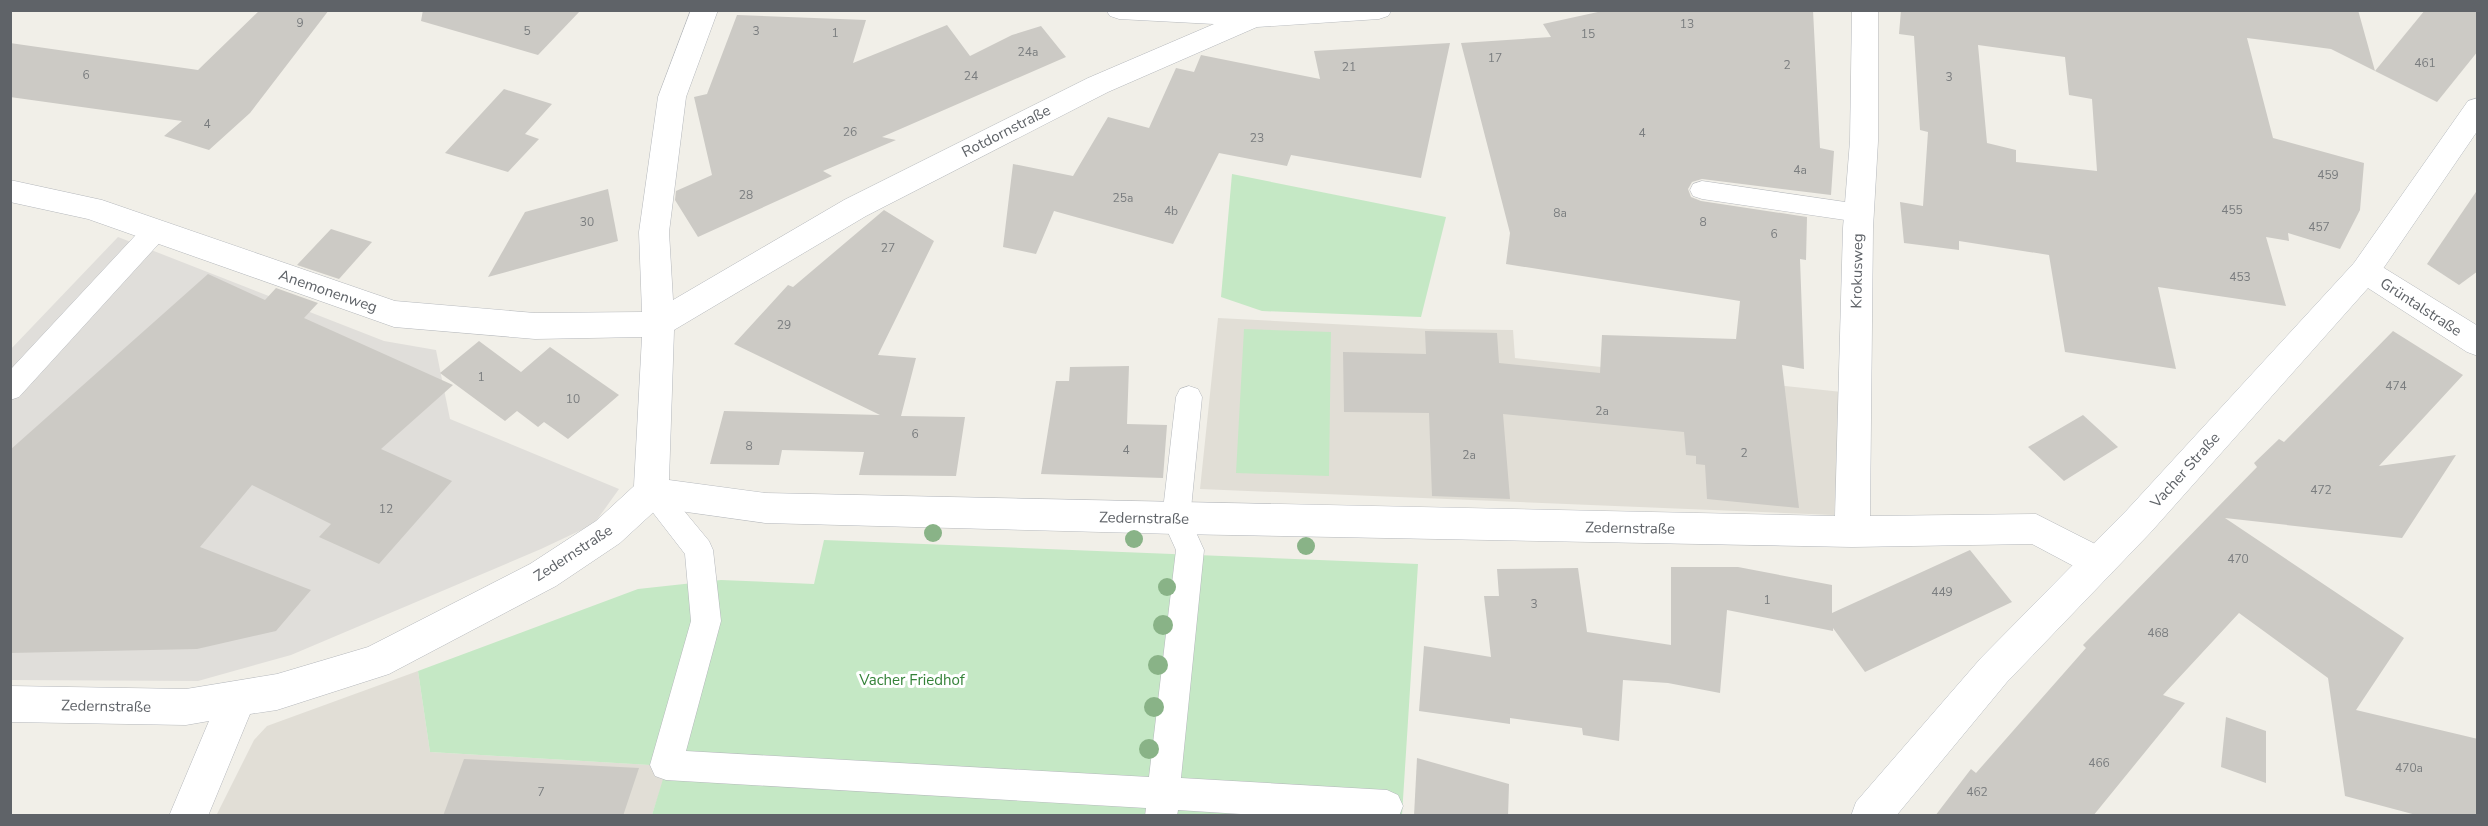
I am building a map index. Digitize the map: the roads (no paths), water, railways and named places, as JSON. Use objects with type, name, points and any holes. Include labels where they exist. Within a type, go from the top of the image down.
[{"type":"street","points":[[651,492],[658,324],[654,232],[672,98],[705,10]]},
{"type":"street","points":[[1119,10],[1253,18]]},
{"type":"street","name":"Rotdornstraße","points":[[658,324],[855,208],[1098,85],[1253,18],[1379,10]]},
{"type":"street","name":"Krokusweg","points":[[1852,532],[1859,213],[1864,141],[1865,10]]},
{"type":"street","name":"Vacher Straße","points":[[1870,816],[1994,670],[2098,563],[2365,271],[2478,108]]},
{"type":"street","name":"Anemonenweg","points":[[10,191],[91,208],[394,314],[535,326],[658,324]]},
{"type":"street","name":"Grüntalstraße","points":[[2365,271],[2478,344]]},
{"type":"street","name":"Zedernstraße","points":[[10,704],[186,707],[277,692],[376,662],[543,575],[608,532],[651,492],[765,508],[1176,519],[1852,532],[2036,529],[2098,563]]},
{"type":"street","points":[[188,816],[237,700]]},
{"type":"lane","points":[[1702,190],[1859,213]]},
{"type":"lane","points":[[10,389],[155,231]]},
{"type":"lane","points":[[1162,804],[1190,550],[1176,519],[1189,397]]},
{"type":"lane","points":[[651,492],[699,550],[706,621],[666,765],[1162,804],[1387,806]]},
{"type":"park label","name":"Vacher Friedhof","points":[[912,680]]}]
